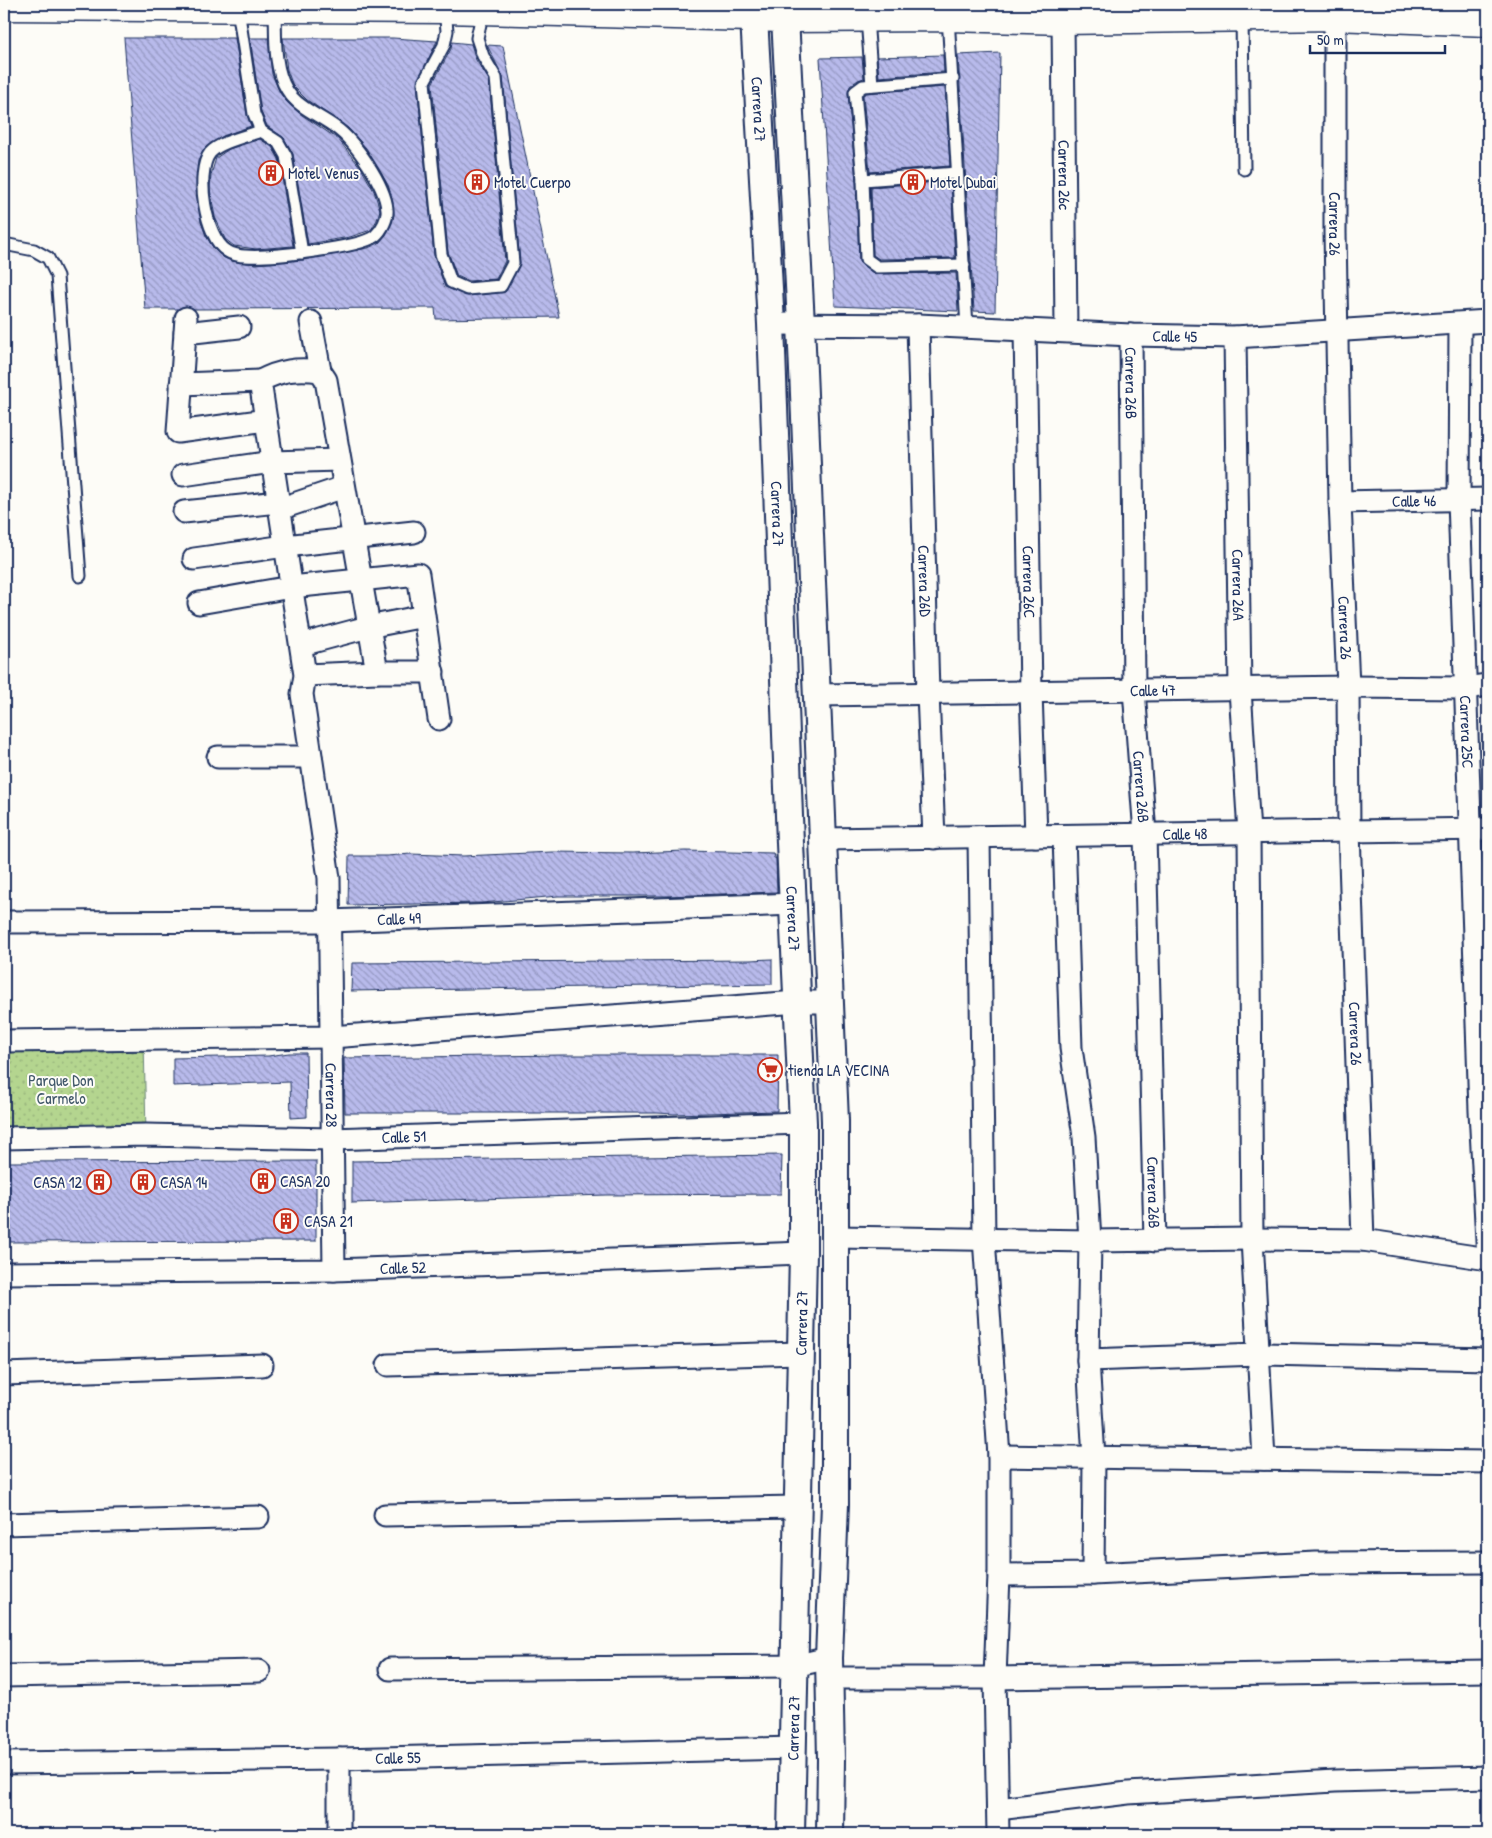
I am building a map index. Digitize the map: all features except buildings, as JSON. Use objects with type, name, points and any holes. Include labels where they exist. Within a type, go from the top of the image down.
[{"type":"main road","points":[[4,6],[275,9],[756,10],[867,18],[1063,20],[1334,16],[1488,22]]},
{"type":"street","name":"Carrera 27","points":[[756,10],[771,324],[790,843],[803,1123],[791,1834]]},
{"type":"street","name":"Carrera 27","points":[[786,11],[818,695],[835,1121],[835,1504],[830,1668],[830,1834]]},
{"type":"street","name":"Carrera 26","points":[[1334,16],[1340,502],[1348,687],[1349,831],[1364,1240]]},
{"type":"street","name":"Carrera 26c","points":[[1063,20],[1066,330]]},
{"type":"street","points":[[311,322],[320,371],[326,380],[377,672]]},
{"type":"street","name":"Calle 45","points":[[771,324],[918,325],[1066,330],[1131,335],[1235,337],[1488,322]]},
{"type":"street","name":"Carrera 25C","points":[[1460,324],[1459,500],[1465,688],[1479,830],[1488,1259]]},
{"type":"street","name":"Carrera 26D","points":[[918,325],[934,838]]},
{"type":"street","points":[[239,326],[185,326],[178,432],[266,420]]},
{"type":"street","name":"Carrera 26C","points":[[1025,330],[1031,692],[1036,836]]},
{"type":"street","name":"Carrera 26B","points":[[1131,335],[1134,690],[1145,834],[1155,1241]]},
{"type":"street","name":"Carrera 26A","points":[[1235,337],[1240,689],[1249,833],[1252,1239],[1264,1459]]},
{"type":"street","points":[[182,384],[260,381],[275,373],[292,370],[320,371]]},
{"type":"street","name":"Carrera 28","points":[[260,381],[301,646],[305,675],[302,694],[329,878],[334,1270]]},
{"type":"street","points":[[183,475],[272,462],[339,460]]},
{"type":"street","points":[[184,512],[279,505],[344,487]]},
{"type":"street","name":"Calle 46","points":[[1340,502],[1488,499]]},
{"type":"street","points":[[194,559],[285,546],[414,532]]},
{"type":"street","points":[[200,603],[291,587],[418,574],[439,719]]},
{"type":"street","points":[[301,646],[368,627],[424,616]]},
{"type":"street","points":[[305,675],[433,672]]},
{"type":"street","name":"Calle 47","points":[[818,695],[1348,687],[1465,688],[1488,685]]},
{"type":"street","points":[[218,756],[311,757]]},
{"type":"street","name":"Calle 48","points":[[824,839],[1479,830]]},
{"type":"street","points":[[1064,836],[1071,1048],[1084,1137],[1090,1241],[1088,1360],[1094,1458],[1094,1574]]},
{"type":"street","points":[[979,837],[984,1238],[998,1456],[999,1575],[995,1678],[1001,1826],[1128,1793],[1335,1781],[1488,1777]]},
{"type":"street","name":"Calle 49","points":[[4,922],[329,921],[794,904]]},
{"type":"street","points":[[4,1041],[331,1037],[798,1002],[830,1002]]},
{"type":"street","name":"Calle 51","points":[[4,1138],[146,1135],[332,1139],[803,1123]]},
{"type":"street","points":[[836,1237],[1090,1241],[1364,1240],[1488,1259]]},
{"type":"street","name":"Calle 52","points":[[4,1273],[334,1270],[802,1253]]},
{"type":"street","points":[[388,1366],[800,1353]]},
{"type":"street","points":[[1088,1360],[1259,1354],[1488,1359]]},
{"type":"street","points":[[4,1374],[262,1366]]},
{"type":"street","points":[[998,1456],[1488,1462]]},
{"type":"street","points":[[385,1515],[797,1507]]},
{"type":"street","points":[[4,1524],[258,1517]]},
{"type":"street","points":[[999,1575],[1094,1574],[1316,1563],[1488,1562]]},
{"type":"street","points":[[390,1669],[794,1666],[995,1678],[1488,1671]]},
{"type":"street","points":[[4,1676],[259,1671]]},
{"type":"street","name":"Calle 55","points":[[4,1763],[339,1759],[793,1748]]},
{"type":"street","points":[[339,1759],[339,1834]]},
{"type":"lane","points":[[238,8],[254,114],[261,131],[278,142],[286,156],[302,253]]},
{"type":"lane","points":[[261,131],[217,147],[209,155],[204,169],[203,195],[206,218],[217,243],[228,252],[244,256],[302,253],[364,242],[376,235],[385,222],[387,209],[379,184],[355,146],[336,128],[303,108],[288,92],[278,72],[275,9]]},
{"type":"lane","points":[[445,9],[447,31],[444,45],[424,82],[442,254],[451,282],[467,289],[501,286],[513,262],[496,78],[483,56],[476,38],[483,10]]},
{"type":"lane","points":[[1242,17],[1244,169]]},
{"type":"lane","points":[[867,18],[872,85]]},
{"type":"lane","points":[[948,18],[954,79],[957,173],[967,327]]},
{"type":"lane","points":[[954,79],[863,86],[855,92],[863,180],[866,259],[877,267],[964,265]]},
{"type":"lane","points":[[863,180],[957,173]]},
{"type":"lane","points":[[4,244],[34,250],[48,258],[57,276],[80,576]]},
{"type":"green space","name":"Parque Don Carmelo","points":[[144,1040],[146,1135],[4,1141],[4,1041]]},
{"type":"place","name":"Motel Venus","points":[[271,173]]},
{"type":"place","name":"Motel Cuerpo","points":[[477,182]]},
{"type":"place","name":"Motel Dubai","points":[[913,182]]},
{"type":"place","name":"tienda LA VECINA","points":[[770,1070]]},
{"type":"place","name":"CASA 20","points":[[263,1181]]},
{"type":"place","name":"CASA 12","points":[[99,1182]]},
{"type":"place","name":"CASA 14","points":[[143,1182]]},
{"type":"place","name":"CASA 21","points":[[286,1221]]}]
